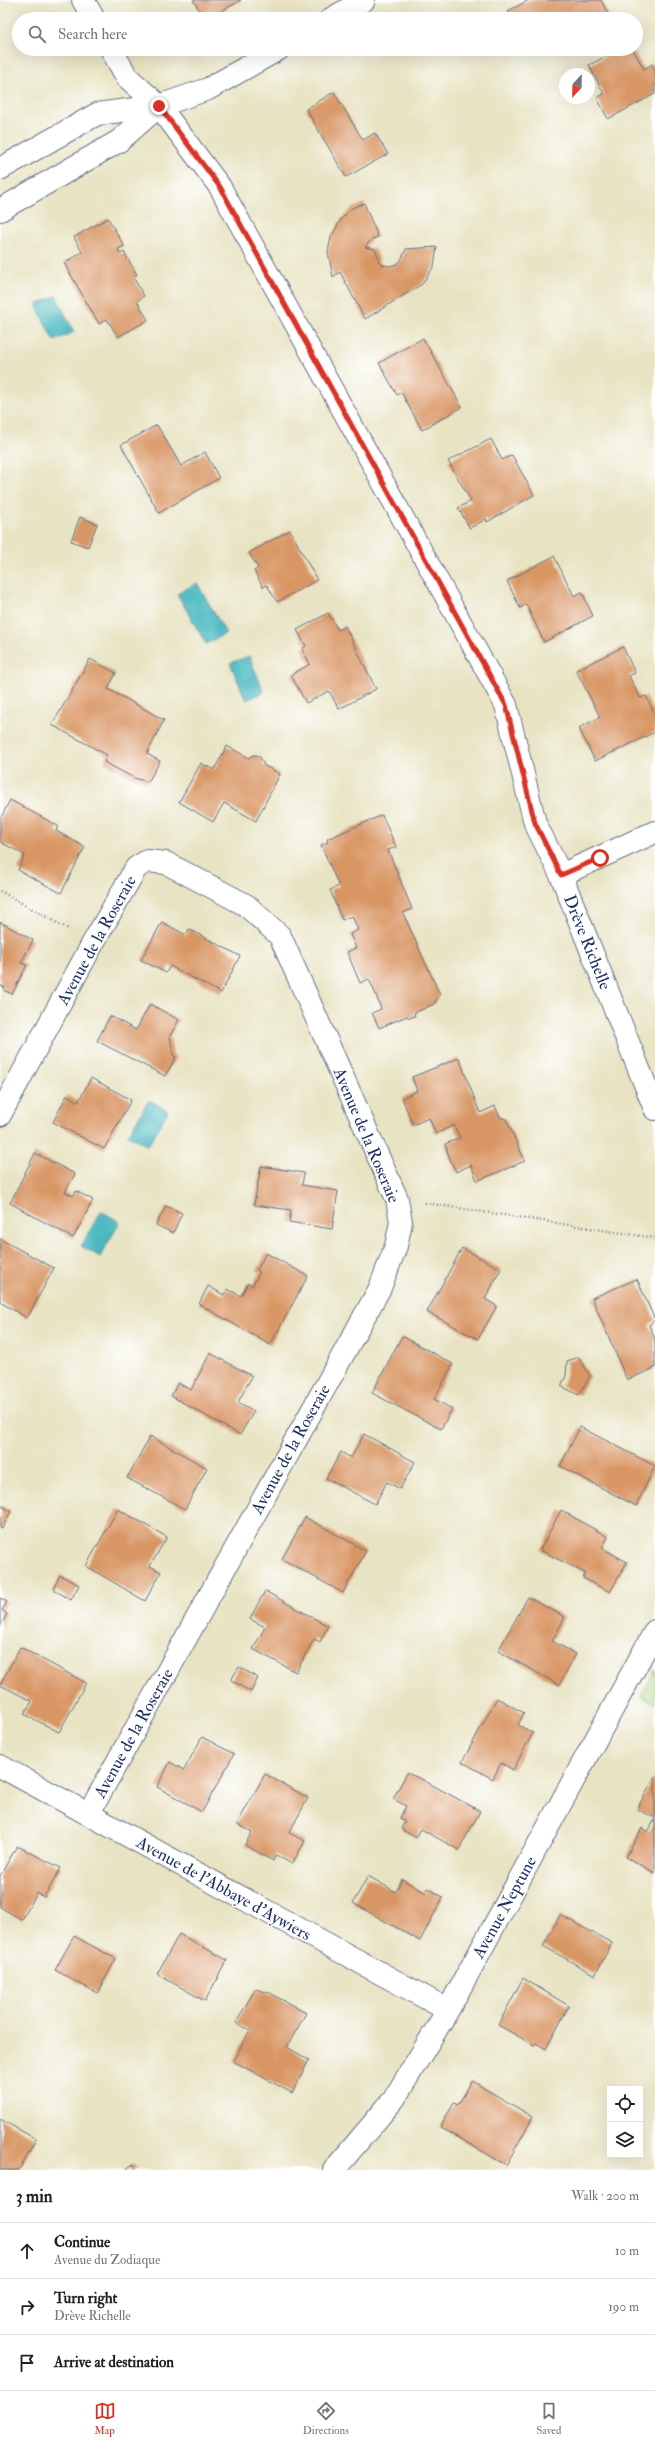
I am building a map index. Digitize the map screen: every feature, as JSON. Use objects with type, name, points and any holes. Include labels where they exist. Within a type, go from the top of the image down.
[{"type":"street","points":[[83,0],[90,12]]},
{"type":"street","points":[[343,12],[364,0]]},
{"type":"street","name":"Drève Richelle","points":[[115,56],[127,77],[159,106],[220,187],[506,705],[535,823],[561,875],[655,1109]]},
{"type":"street","points":[[0,169],[97,114],[159,106],[208,90],[266,56]]},
{"type":"street","points":[[0,210],[119,142],[159,106]]},
{"type":"street","points":[[561,875],[655,832]]},
{"type":"street","name":"Avenue de la Roseraie","points":[[0,1115],[93,943],[136,868],[147,861],[166,863],[246,905],[280,936],[397,1199],[401,1222],[396,1246],[380,1288],[89,1813]]},
{"type":"street","name":"Avenue Neptune","points":[[334,2170],[394,2099],[448,2010],[655,1631]]},
{"type":"street","name":"Avenue de l'Abbaye d'Aywiers","points":[[0,1766],[89,1813],[448,2010]]},
{"type":"path","points":[[0,891],[93,943]]},
{"type":"path","points":[[397,1199],[655,1238]]},
{"type":"green space","points":[[655,1670],[655,1703],[641,1696]]},
{"type":"water","points":[[56,296],[74,332],[54,341],[36,305]]},
{"type":"water","points":[[197,583],[226,633],[206,644],[177,594]]},
{"type":"water","points":[[249,656],[264,692],[246,700],[230,663]]},
{"type":"water","points":[[149,1100],[168,1111],[148,1146],[128,1135]]},
{"type":"water","points":[[101,1211],[120,1222],[100,1257],[81,1246]]},
{"type":"building","points":[[193,0],[241,0],[220,12],[201,12]]},
{"type":"building","points":[[529,0],[601,0],[607,12],[508,12]]},
{"type":"building","points":[[606,56],[637,56],[644,69],[652,64],[655,70],[655,94],[608,119],[597,98],[604,94],[595,77],[595,68],[591,68],[589,65]]},
{"type":"building","points":[[334,92],[363,140],[375,133],[388,154],[346,177],[306,109]]},
{"type":"building","points":[[364,203],[378,237],[372,239],[365,247],[375,249],[379,259],[378,261],[383,265],[390,266],[397,264],[401,260],[406,249],[437,247],[434,266],[422,284],[365,319],[340,272],[333,277],[328,252],[331,237],[341,219],[352,208]]},
{"type":"building","points":[[108,218],[124,246],[118,249],[120,254],[124,252],[137,275],[133,277],[144,296],[137,301],[148,320],[118,337],[107,319],[99,324],[64,263],[82,252],[74,237]]},
{"type":"building","points":[[423,338],[462,407],[422,430],[401,392],[397,395],[379,363]]},
{"type":"building","points":[[157,425],[181,466],[205,452],[219,478],[159,513],[121,445]]},
{"type":"building","points":[[491,439],[502,460],[512,455],[534,495],[487,522],[486,519],[470,528],[458,508],[471,501],[448,461]]},
{"type":"building","points":[[80,517],[97,524],[88,547],[71,541]]},
{"type":"building","points":[[290,530],[317,580],[277,602],[267,585],[263,587],[254,571],[258,568],[249,553]]},
{"type":"building","points":[[554,556],[574,596],[582,592],[593,616],[544,642],[526,604],[520,608],[507,581]]},
{"type":"building","points":[[328,613],[338,630],[345,626],[376,689],[339,709],[329,691],[306,703],[291,675],[310,664],[302,649],[306,646],[297,630]]},
{"type":"building","points":[[623,647],[635,673],[629,676],[640,698],[646,696],[655,714],[655,732],[595,761],[579,728],[600,717],[576,670]]},
{"type":"building","points":[[90,659],[116,673],[108,689],[164,720],[147,754],[160,761],[148,782],[134,778],[104,762],[107,755],[52,725]]},
{"type":"building","points":[[227,746],[249,758],[253,755],[259,756],[263,762],[263,765],[280,774],[256,821],[224,803],[213,822],[179,802],[201,763],[214,770]]},
{"type":"building","points":[[10,800],[58,826],[56,831],[85,847],[61,893],[18,870],[25,855],[0,842],[0,819]]},
{"type":"building","points":[[382,815],[396,847],[388,850],[412,909],[403,913],[440,995],[434,1004],[414,1013],[415,1016],[409,1018],[407,1016],[379,1028],[372,1013],[381,1009],[376,995],[369,979],[360,983],[347,952],[356,948],[350,934],[358,930],[352,916],[342,920],[330,890],[339,886],[321,845],[328,842],[327,839]]},
{"type":"building","points":[[0,922],[33,940],[21,963],[27,965],[12,994],[3,990],[5,988],[0,985]]},
{"type":"building","points":[[162,922],[186,935],[189,929],[240,956],[221,993],[170,966],[166,973],[141,960]]},
{"type":"building","points":[[150,1004],[179,1020],[170,1036],[173,1055],[176,1057],[165,1076],[97,1041],[110,1016],[136,1030]]},
{"type":"building","points":[[459,1058],[480,1113],[495,1106],[500,1117],[506,1119],[525,1161],[477,1181],[471,1165],[456,1172],[450,1159],[445,1144],[460,1138],[454,1125],[436,1134],[429,1118],[413,1125],[402,1098],[417,1091],[412,1077]]},
{"type":"building","points":[[91,1078],[131,1100],[104,1149],[53,1122],[67,1095],[78,1102]]},
{"type":"building","points":[[35,1153],[75,1174],[65,1192],[73,1196],[76,1191],[93,1200],[73,1238],[10,1203]]},
{"type":"building","points":[[261,1166],[304,1173],[302,1185],[338,1191],[332,1229],[289,1222],[291,1210],[254,1205]]},
{"type":"building","points":[[166,1206],[182,1213],[173,1233],[156,1225]]},
{"type":"building","points":[[0,1239],[54,1268],[27,1318],[0,1302]]},
{"type":"building","points":[[462,1248],[501,1269],[485,1299],[497,1306],[478,1339],[427,1312]]},
{"type":"building","points":[[266,1253],[308,1276],[270,1345],[199,1304],[208,1286],[224,1295],[227,1289],[241,1296],[248,1283],[252,1286],[260,1272],[257,1270]]},
{"type":"building","points":[[637,1279],[655,1320],[649,1325],[655,1339],[655,1368],[627,1380],[592,1298]]},
{"type":"building","points":[[402,1336],[453,1364],[434,1399],[452,1409],[441,1429],[372,1393]]},
{"type":"building","points":[[210,1353],[252,1376],[238,1402],[254,1411],[240,1435],[171,1396],[178,1383],[191,1390]]},
{"type":"building","points":[[579,1357],[590,1376],[579,1395],[561,1386],[566,1376],[567,1361]]},
{"type":"building","points":[[580,1427],[655,1466],[636,1506],[560,1466]]},
{"type":"building","points":[[364,1434],[415,1462],[400,1489],[387,1482],[375,1504],[326,1478],[341,1452],[351,1458]]},
{"type":"building","points":[[150,1436],[207,1468],[185,1509],[127,1478]]},
{"type":"building","points":[[0,1505],[11,1511],[2,1529],[0,1528]]},
{"type":"building","points":[[118,1509],[167,1537],[150,1566],[161,1572],[145,1601],[86,1566]]},
{"type":"building","points":[[561,1510],[608,1537],[602,1548],[627,1562],[610,1592],[583,1578],[585,1573],[540,1550]]},
{"type":"building","points":[[305,1517],[366,1551],[343,1593],[282,1559]]},
{"type":"building","points":[[60,1575],[79,1585],[71,1600],[53,1589]]},
{"type":"building","points":[[265,1591],[328,1626],[320,1642],[314,1639],[296,1672],[253,1649],[265,1627],[250,1619]]},
{"type":"building","points":[[528,1597],[565,1617],[552,1641],[576,1654],[559,1685],[498,1651]]},
{"type":"building","points":[[0,1598],[7,1602],[2,1610],[7,1614],[0,1627]]},
{"type":"building","points":[[20,1647],[86,1683],[59,1732],[24,1714],[32,1701],[0,1685]]},
{"type":"building","points":[[239,1667],[258,1678],[251,1692],[231,1680]]},
{"type":"building","points":[[497,1698],[524,1713],[518,1725],[533,1733],[513,1770],[501,1763],[493,1779],[462,1762]]},
{"type":"building","points":[[202,1737],[234,1754],[202,1812],[157,1787],[170,1762],[184,1770]]},
{"type":"building","points":[[407,1773],[480,1811],[459,1850],[421,1829],[416,1838],[401,1829],[405,1821],[400,1818],[406,1806],[393,1799]]},
{"type":"building","points":[[265,1774],[308,1798],[289,1833],[305,1841],[292,1864],[276,1855],[273,1861],[245,1845],[252,1832],[237,1824]]},
{"type":"building","points":[[655,1776],[655,1818],[637,1809]]},
{"type":"building","points":[[655,1819],[655,1873],[626,1857],[642,1828],[648,1832]]},
{"type":"building","points":[[17,1846],[61,1868],[44,1897],[37,1893],[22,1920],[0,1907],[0,1876]]},
{"type":"building","points":[[368,1876],[396,1892],[402,1879],[426,1893],[428,1888],[443,1897],[420,1941],[353,1903]]},
{"type":"building","points":[[560,1915],[612,1943],[595,1975],[543,1946]]},
{"type":"building","points":[[179,1934],[227,1960],[205,2001],[157,1974]]},
{"type":"building","points":[[74,1936],[116,1959],[97,1993],[55,1970]]},
{"type":"building","points":[[523,1978],[569,2006],[546,2049],[536,2043],[534,2045],[498,2025]]},
{"type":"building","points":[[255,1989],[270,1993],[306,2013],[287,2047],[309,2060],[292,2093],[233,2061],[250,2030],[236,2023]]},
{"type":"building","points":[[472,2081],[533,2117],[506,2165],[440,2127],[454,2103],[458,2105]]},
{"type":"building","points":[[0,2119],[36,2139],[19,2170],[0,2170]]},
{"type":"building","points":[[133,2164],[137,2170],[125,2170]]},
{"type":"route","points":[[159,106],[220,187],[506,705],[524,773],[535,823],[561,875],[600,858]]}]
